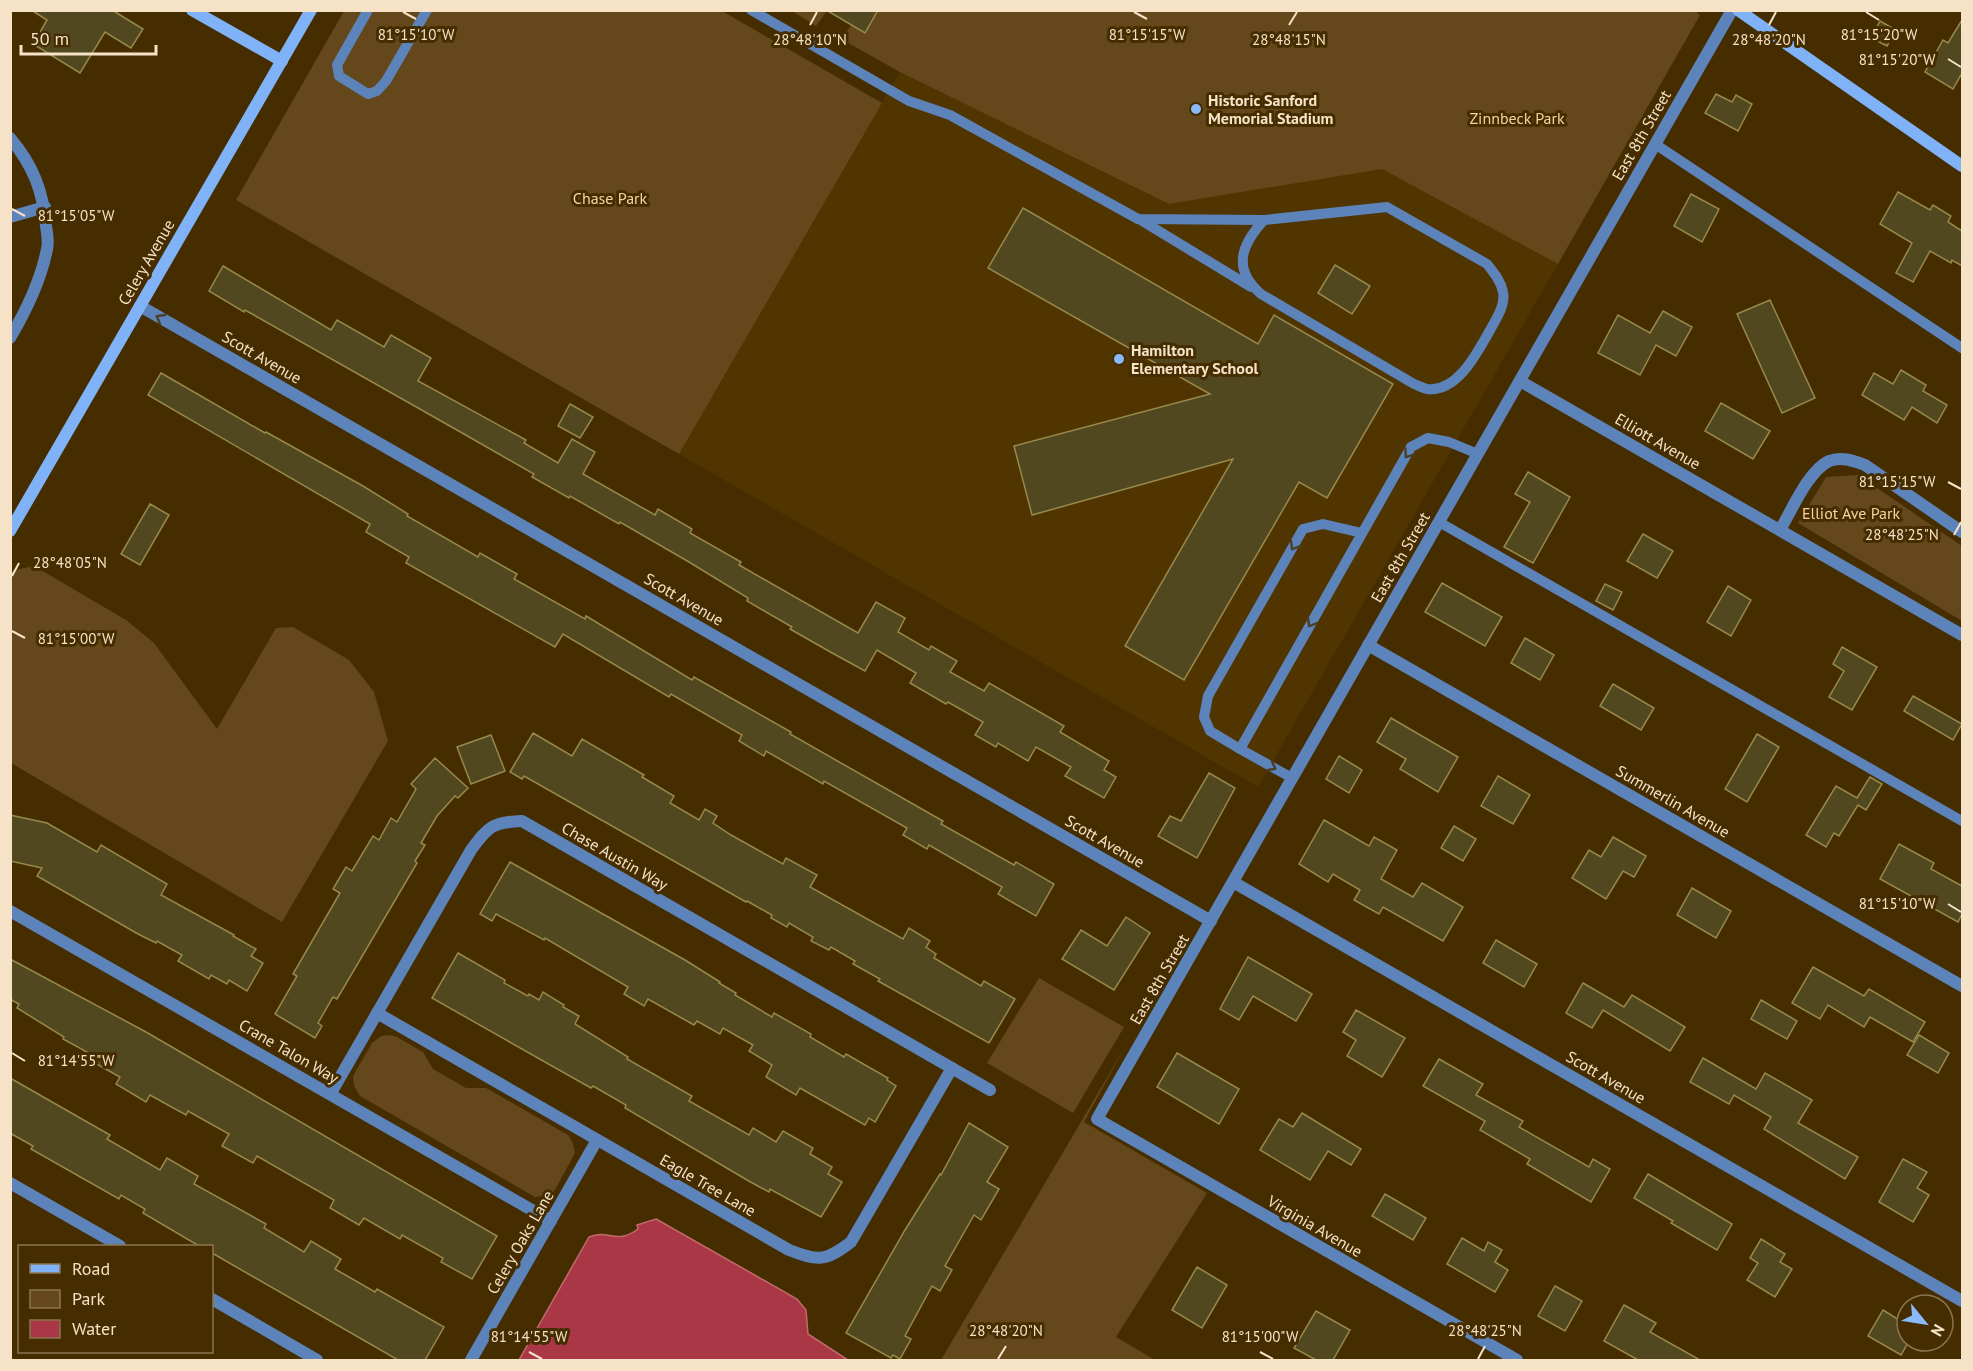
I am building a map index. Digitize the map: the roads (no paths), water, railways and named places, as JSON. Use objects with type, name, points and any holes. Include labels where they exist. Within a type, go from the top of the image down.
[{"type":"main road","points":[[192,10],[282,61]]},
{"type":"main road","name":"Celery Avenue","points":[[10,531],[311,10]]},
{"type":"main road","points":[[1738,10],[1962,163]]},
{"type":"street","name":"East 8th Street","points":[[1097,1119],[1732,10]]},
{"type":"street","points":[[10,138],[34,170],[45,207],[48,246],[33,292],[10,338]]},
{"type":"street","points":[[10,217],[45,207]]},
{"type":"street","name":"Scott Avenue","points":[[140,306],[1211,921]]},
{"type":"street","name":"Elliott Avenue","points":[[1520,381],[1962,635]]},
{"type":"street","points":[[1780,530],[1814,472],[1830,460],[1849,459],[1865,465],[1962,532]]},
{"type":"street","name":"Summerlin Avenue","points":[[1368,645],[1962,986]]},
{"type":"street","name":"Chase Austin Way","points":[[331,1093],[471,850],[486,830],[503,822],[522,821],[990,1090]]},
{"type":"street","name":"Scott Avenue","points":[[1233,882],[1962,1301]]},
{"type":"street","name":"Crane Talon Way","points":[[10,911],[551,1221]]},
{"type":"street","name":"Eagle Tree Lane","points":[[377,1013],[789,1250],[813,1259],[834,1255],[851,1242],[952,1068]]},
{"type":"street","name":"Virginia Avenue","points":[[1097,1119],[1517,1360]]},
{"type":"street","name":"Celery Oaks Lane","points":[[471,1360],[597,1140]]},
{"type":"street","points":[[10,1183],[118,1245]]},
{"type":"street","points":[[213,1300],[317,1360]]},
{"type":"lane","points":[[368,10],[337,65],[339,76],[368,94],[377,91],[386,81],[427,10]]},
{"type":"lane","points":[[751,10],[909,101],[950,115],[1138,219],[1403,378],[1427,389],[1443,386],[1461,375],[1471,364],[1499,313],[1504,294],[1497,276],[1487,264],[1387,207],[1264,220],[1138,219]]},
{"type":"lane","points":[[1655,144],[1962,348]]},
{"type":"lane","points":[[1254,288],[1247,278],[1242,263],[1242,254],[1253,231],[1264,220]]},
{"type":"lane","points":[[1240,749],[1411,447],[1428,438],[1449,442],[1478,454]]},
{"type":"lane","points":[[1439,522],[1962,821]]},
{"type":"lane","points":[[1292,778],[1210,730],[1204,717],[1208,696],[1303,529],[1323,524],[1362,533]]},
{"type":"water","points":[[656,1219],[797,1299],[806,1310],[808,1334],[848,1360],[519,1360],[589,1237],[624,1236],[638,1229],[637,1225]]},
{"type":"place","name":"Historic Sanford Memorial Stadium","points":[[1196,109]]},
{"type":"place","name":"Hamilton Elementary School","points":[[1119,359]]},
{"type":"park label","name":"Zinnbeck Park","points":[[1517,118]]},
{"type":"park label","name":"Chase Park","points":[[610,198]]},
{"type":"park label","name":"Elliot Ave Park","points":[[1851,513]]}]
